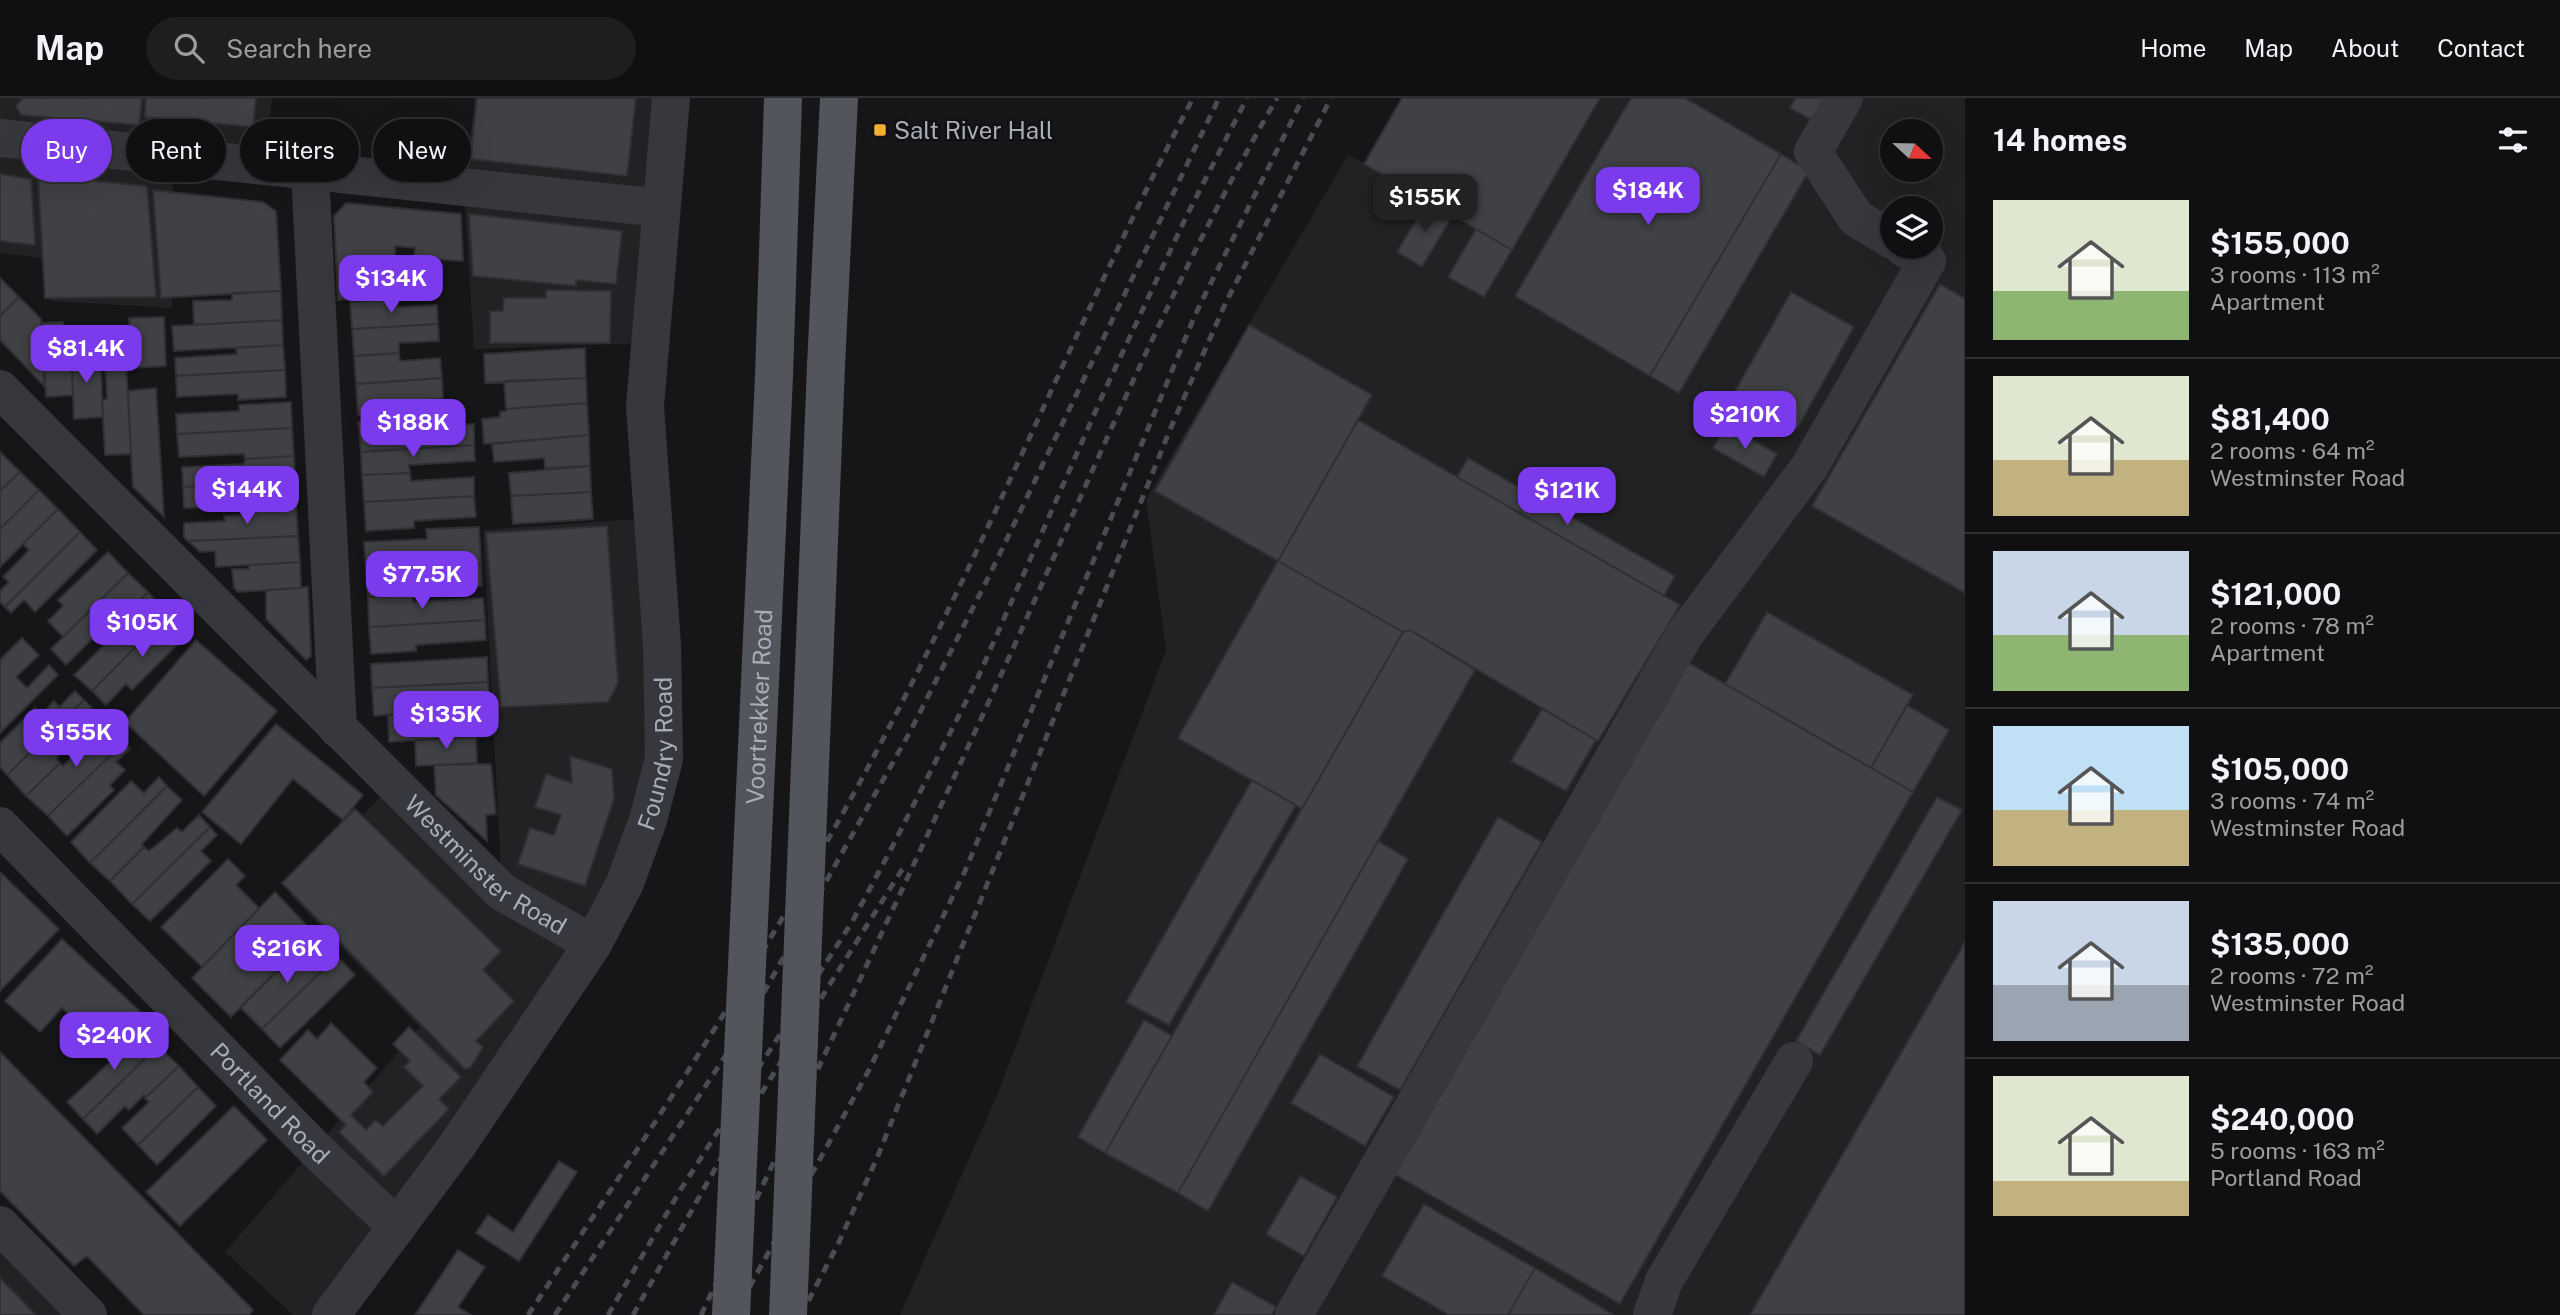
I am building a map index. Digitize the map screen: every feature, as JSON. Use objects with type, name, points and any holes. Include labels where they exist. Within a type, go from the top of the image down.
[{"type":"main road","name":"Voortrekker Road","points":[[731,1315],[774,376],[783,98]]},
{"type":"main road","points":[[788,1315],[839,98]]},
{"type":"street","name":"Foundry Road","points":[[331,1315],[456,1147],[593,944],[625,883],[648,820],[664,760],[662,645],[645,406],[671,98]]},
{"type":"street","points":[[1844,98],[1813,152],[1856,218],[1880,233]]},
{"type":"street","points":[[0,138],[240,164]]},
{"type":"street","points":[[359,177],[661,208]]},
{"type":"street","points":[[311,182],[338,729]]},
{"type":"street","points":[[1294,1315],[1685,634],[1810,466],[1927,261],[1924,259]]},
{"type":"street","name":"Westminster Road","points":[[0,389],[502,892],[593,944]]},
{"type":"street","name":"Portland Road","points":[[0,826],[315,1149],[397,1227]]},
{"type":"street","points":[[1652,1315],[1664,1281],[1794,1061]]},
{"type":"street","points":[[0,1225],[88,1315]]},
{"type":"shaded area","points":[[0,98],[272,98],[270,119],[240,119],[240,164],[226,163],[226,119],[126,119],[126,182],[173,182],[172,308],[50,301],[43,258],[0,253]]},
{"type":"shaded area","points":[[475,98],[671,98],[648,343],[474,349],[464,190],[465,182],[471,182],[471,131]]},
{"type":"shaded area","points":[[1402,98],[1965,98],[1965,1315],[900,1315],[998,1093],[1166,650],[1146,499],[1348,155],[1364,163]]},
{"type":"shaded area","points":[[652,518],[664,759],[625,883],[331,1315],[293,1315],[225,1252],[420,1027],[290,895],[394,782],[502,890],[483,530]]},
{"type":"shaded area","points":[[0,1225],[88,1315],[0,1315]]},
{"type":"building","points":[[23,98],[142,98],[140,119],[126,119],[126,124],[112,123],[112,119],[21,115],[16,106]]},
{"type":"building","points":[[146,98],[256,98],[254,119],[240,119],[240,126],[226,124],[226,119],[145,117]]},
{"type":"building","points":[[477,98],[636,98],[627,176],[471,159]]},
{"type":"building","points":[[1402,98],[1600,98],[1512,250],[1364,164]]},
{"type":"building","points":[[1631,98],[1685,98],[1781,154],[1650,376],[1515,296]]},
{"type":"building","points":[[1795,98],[1825,98],[1812,120],[1790,108]]},
{"type":"building","points":[[1781,154],[1809,171],[1679,393],[1650,376]]},
{"type":"building","points":[[0,174],[21,177],[21,182],[31,182],[35,245],[0,241]]},
{"type":"building","points":[[38,182],[103,182],[147,186],[156,297],[45,298]]},
{"type":"building","points":[[153,190],[263,202],[276,211],[281,291],[161,298]]},
{"type":"building","points":[[1427,201],[1453,215],[1422,267],[1397,252]]},
{"type":"building","points":[[346,203],[461,214],[463,261],[414,258],[415,248],[395,246],[395,296],[338,300],[334,216]]},
{"type":"building","points":[[469,214],[622,231],[616,284],[576,280],[576,286],[473,276]]},
{"type":"building","points":[[1476,229],[1512,250],[1484,297],[1448,277]]},
{"type":"building","points":[[0,278],[19,297],[0,316]]},
{"type":"building","points":[[1940,284],[1965,299],[1965,593],[1812,506]]},
{"type":"building","points":[[546,290],[611,291],[610,343],[490,343],[490,311],[503,311],[504,298],[546,298]]},
{"type":"building","points":[[281,291],[282,320],[194,325],[193,301],[232,300],[232,293]]},
{"type":"building","points":[[1791,292],[1854,327],[1797,429],[1734,393]]},
{"type":"building","points":[[19,297],[41,319],[44,386],[0,340],[0,316]]},
{"type":"building","points":[[398,299],[398,307],[437,305],[438,324],[352,329],[350,302]]},
{"type":"building","points":[[164,317],[166,366],[132,368],[129,318]]},
{"type":"building","points":[[282,320],[283,345],[174,351],[172,326]]},
{"type":"building","points":[[63,322],[64,340],[71,339],[73,395],[46,397],[42,323]]},
{"type":"building","points":[[438,324],[439,341],[399,343],[399,353],[354,356],[352,329]]},
{"type":"building","points":[[1249,325],[1372,395],[1278,561],[1155,491]]},
{"type":"building","points":[[283,345],[285,370],[176,376],[175,358],[237,354],[236,348]]},
{"type":"building","points":[[92,346],[93,368],[101,368],[103,417],[74,419],[71,347]]},
{"type":"building","points":[[585,348],[586,378],[485,383],[484,354]]},
{"type":"building","points":[[399,353],[400,361],[440,358],[442,378],[356,384],[354,356]]},
{"type":"building","points":[[126,361],[131,454],[105,455],[102,400],[107,399],[105,362]]},
{"type":"building","points":[[285,370],[286,397],[238,400],[238,394],[177,397],[176,376]]},
{"type":"building","points":[[442,378],[443,399],[404,401],[405,410],[358,415],[356,384]]},
{"type":"building","points":[[586,378],[587,403],[506,409],[504,381]]},
{"type":"building","points":[[156,388],[164,517],[133,487],[128,391]]},
{"type":"building","points":[[291,402],[292,428],[177,434],[176,414],[239,411],[239,405]]},
{"type":"building","points":[[587,403],[589,435],[484,444],[482,419],[500,417],[500,412],[506,409]]},
{"type":"building","points":[[430,418],[431,426],[474,424],[474,445],[361,452],[358,422]]},
{"type":"building","points":[[1358,420],[1680,605],[1598,741],[1410,630],[1403,632],[1278,561]]},
{"type":"building","points":[[1726,425],[1777,454],[1764,477],[1713,448]]},
{"type":"building","points":[[292,428],[294,456],[245,459],[244,454],[179,457],[177,434]]},
{"type":"building","points":[[589,435],[590,466],[545,468],[544,458],[494,462],[492,444]]},
{"type":"building","points":[[474,445],[475,461],[409,465],[410,473],[362,475],[361,452]]},
{"type":"building","points":[[0,452],[20,472],[0,491]]},
{"type":"building","points":[[294,456],[295,480],[183,487],[182,467],[244,464],[245,459]]},
{"type":"building","points":[[1468,458],[1675,576],[1664,596],[1457,477]]},
{"type":"building","points":[[590,466],[591,492],[511,496],[509,473]]},
{"type":"building","points":[[20,472],[39,490],[0,529],[0,491]]},
{"type":"building","points":[[410,473],[411,481],[474,477],[474,496],[364,502],[362,475]]},
{"type":"building","points":[[295,480],[296,506],[184,508],[183,487]]},
{"type":"building","points":[[39,490],[58,509],[0,567],[0,529]]},
{"type":"building","points":[[591,492],[593,519],[513,524],[511,496]]},
{"type":"building","points":[[474,496],[476,517],[414,521],[414,528],[366,531],[364,502]]},
{"type":"building","points":[[296,506],[298,536],[188,541],[184,537],[184,523],[225,521],[224,516],[246,515],[246,509]]},
{"type":"building","points":[[58,509],[80,532],[5,607],[0,602],[0,591],[9,582],[3,577],[29,550],[23,544]]},
{"type":"building","points":[[607,526],[618,683],[608,702],[501,707],[486,533]]},
{"type":"building","points":[[479,527],[481,564],[366,570],[364,542],[427,539],[426,529]]},
{"type":"building","points":[[80,532],[97,550],[35,612],[24,600],[11,613],[5,607]]},
{"type":"building","points":[[298,536],[300,562],[216,567],[215,551],[200,552],[188,541]]},
{"type":"building","points":[[108,552],[128,573],[63,637],[48,621],[63,606],[58,600]]},
{"type":"building","points":[[1278,561],[1403,632],[1302,809],[1178,738]]},
{"type":"building","points":[[300,562],[301,588],[238,592],[234,588],[232,569],[249,569],[249,565]]},
{"type":"building","points":[[481,564],[482,586],[412,590],[413,595],[368,597],[366,570]]},
{"type":"building","points":[[128,573],[148,592],[115,626],[110,621],[66,665],[51,649]]},
{"type":"building","points":[[308,587],[311,656],[306,660],[266,619],[266,590]]},
{"type":"building","points":[[148,592],[168,614],[92,691],[74,675],[119,630],[115,626]]},
{"type":"building","points":[[413,595],[413,602],[483,598],[485,620],[369,627],[368,597]]},
{"type":"building","points":[[1767,612],[1913,695],[1871,768],[1725,684]]},
{"type":"building","points":[[168,614],[188,634],[132,690],[126,684],[106,705],[92,691]]},
{"type":"building","points":[[485,620],[486,640],[416,645],[416,651],[371,654],[369,627]]},
{"type":"building","points":[[1410,630],[1475,670],[1178,1193],[1105,1153],[1403,632]]},
{"type":"building","points":[[22,638],[39,655],[16,677],[27,688],[49,665],[58,675],[0,733],[0,660]]},
{"type":"building","points":[[196,640],[277,711],[204,796],[125,722]]},
{"type":"building","points":[[487,657],[488,682],[372,688],[371,664]]},
{"type":"building","points":[[1687,662],[1913,792],[1620,1304],[1394,1174]]},
{"type":"building","points":[[488,682],[490,704],[374,716],[372,688]]},
{"type":"building","points":[[75,691],[84,700],[7,775],[0,767],[0,743],[35,708],[41,715],[54,701],[59,707]]},
{"type":"building","points":[[84,700],[92,708],[77,725],[81,727],[56,759],[60,763],[26,796],[7,775]]},
{"type":"building","points":[[1907,705],[1949,730],[1913,792],[1871,768]]},
{"type":"building","points":[[1542,709],[1596,740],[1566,791],[1511,761]]},
{"type":"building","points":[[433,712],[434,717],[488,714],[490,736],[389,742],[388,715]]},
{"type":"building","points":[[103,720],[124,742],[48,816],[26,796],[60,763],[63,766],[72,757],[69,754]]},
{"type":"building","points":[[276,724],[363,795],[343,820],[293,779],[241,844],[202,812]]},
{"type":"building","points":[[476,737],[477,763],[416,766],[415,740]]},
{"type":"building","points":[[124,742],[130,749],[116,762],[125,770],[110,785],[114,790],[67,836],[48,816]]},
{"type":"building","points":[[570,756],[612,769],[614,799],[585,886],[518,864],[530,828],[554,835],[561,815],[535,807],[546,774],[572,783]]},
{"type":"building","points":[[491,764],[496,814],[486,815],[487,841],[436,795],[434,765]]},
{"type":"building","points":[[159,777],[167,786],[90,863],[71,842],[131,781],[144,793]]},
{"type":"building","points":[[1252,780],[1296,805],[1169,1025],[1126,1002]]},
{"type":"building","points":[[167,786],[182,800],[142,844],[144,847],[110,881],[90,863]]},
{"type":"building","points":[[1937,797],[1962,810],[1820,1055],[1796,1041]]},
{"type":"building","points":[[355,809],[501,951],[483,970],[514,1001],[476,1041],[483,1047],[471,1067],[465,1069],[282,883]]},
{"type":"building","points":[[199,815],[210,827],[132,904],[110,881],[144,847],[149,851],[177,828],[182,832]]},
{"type":"building","points":[[1498,817],[1542,842],[1400,1090],[1357,1066]]},
{"type":"building","points":[[210,827],[217,835],[201,851],[211,861],[150,921],[132,904]]},
{"type":"building","points":[[1378,841],[1408,859],[1208,1211],[1178,1193]]},
{"type":"building","points":[[228,859],[245,876],[236,885],[259,908],[202,967],[161,927]]},
{"type":"building","points":[[0,872],[59,929],[0,991]]},
{"type":"building","points":[[275,892],[315,934],[231,1017],[192,978]]},
{"type":"building","points":[[62,939],[143,1014],[109,1051],[62,1008],[40,1032],[5,1001]]},
{"type":"building","points":[[319,939],[337,956],[262,1029],[240,1007],[277,970],[282,975]]},
{"type":"building","points":[[1965,942],[1965,1315],[1750,1315]]},
{"type":"building","points":[[337,956],[355,975],[280,1048],[262,1029]]},
{"type":"building","points":[[1144,1020],[1172,1036],[1105,1153],[1078,1137]]},
{"type":"building","points":[[331,1023],[377,1068],[364,1082],[373,1092],[351,1115],[366,1130],[375,1120],[383,1126],[423,1086],[404,1067],[410,1061],[393,1044],[409,1027],[461,1077],[439,1099],[449,1109],[384,1176],[339,1132],[346,1125],[280,1060],[308,1030],[317,1039]]},
{"type":"building","points":[[139,1026],[158,1046],[83,1119],[67,1102],[110,1062],[107,1058]]},
{"type":"building","points":[[158,1046],[179,1066],[129,1110],[125,1106],[97,1134],[83,1119]]},
{"type":"building","points":[[0,1052],[253,1310],[249,1315],[144,1315],[87,1256],[74,1266],[0,1191]]},
{"type":"building","points":[[1320,1054],[1394,1097],[1365,1146],[1291,1103]]},
{"type":"building","points":[[179,1066],[198,1087],[138,1145],[122,1128],[149,1102],[145,1098]]},
{"type":"building","points":[[198,1087],[216,1106],[157,1165],[138,1145]]},
{"type":"building","points":[[234,1106],[267,1140],[180,1226],[146,1192]]},
{"type":"building","points":[[559,1161],[577,1172],[519,1261],[476,1233],[488,1215],[513,1232]]},
{"type":"building","points":[[1300,1176],[1337,1197],[1304,1256],[1266,1234]]},
{"type":"building","points":[[1424,1204],[1535,1268],[1508,1315],[1449,1315],[1382,1276]]},
{"type":"building","points":[[458,1250],[485,1267],[458,1307],[471,1315],[415,1315]]},
{"type":"building","points":[[1535,1268],[1614,1315],[1508,1315]]},
{"type":"building","points":[[0,1278],[36,1315],[0,1315]]},
{"type":"building","points":[[1232,1282],[1276,1307],[1272,1315],[1214,1315]]},
{"type":"railway","points":[[528,1315],[720,1020],[855,792],[935,638],[1117,251],[1193,98]]},
{"type":"railway","points":[[555,1315],[745,1026],[911,730],[991,572],[1219,98]]},
{"type":"railway","points":[[608,1315],[681,1189],[852,922],[889,853],[976,682],[1104,392],[1187,215],[1247,98]]},
{"type":"railway","points":[[701,1315],[935,819],[1170,303],[1239,165],[1277,98]]},
{"type":"railway","points":[[734,1315],[869,1070],[965,871],[1195,315],[1303,98]]},
{"type":"railway","points":[[801,1315],[839,1242],[877,1158],[1169,432],[1226,302],[1331,98]]},
{"type":"railway","points":[[633,1315],[725,1151],[903,868]]},
{"type":"place","name":"Salt River Hall","points":[[880,130]]}]
